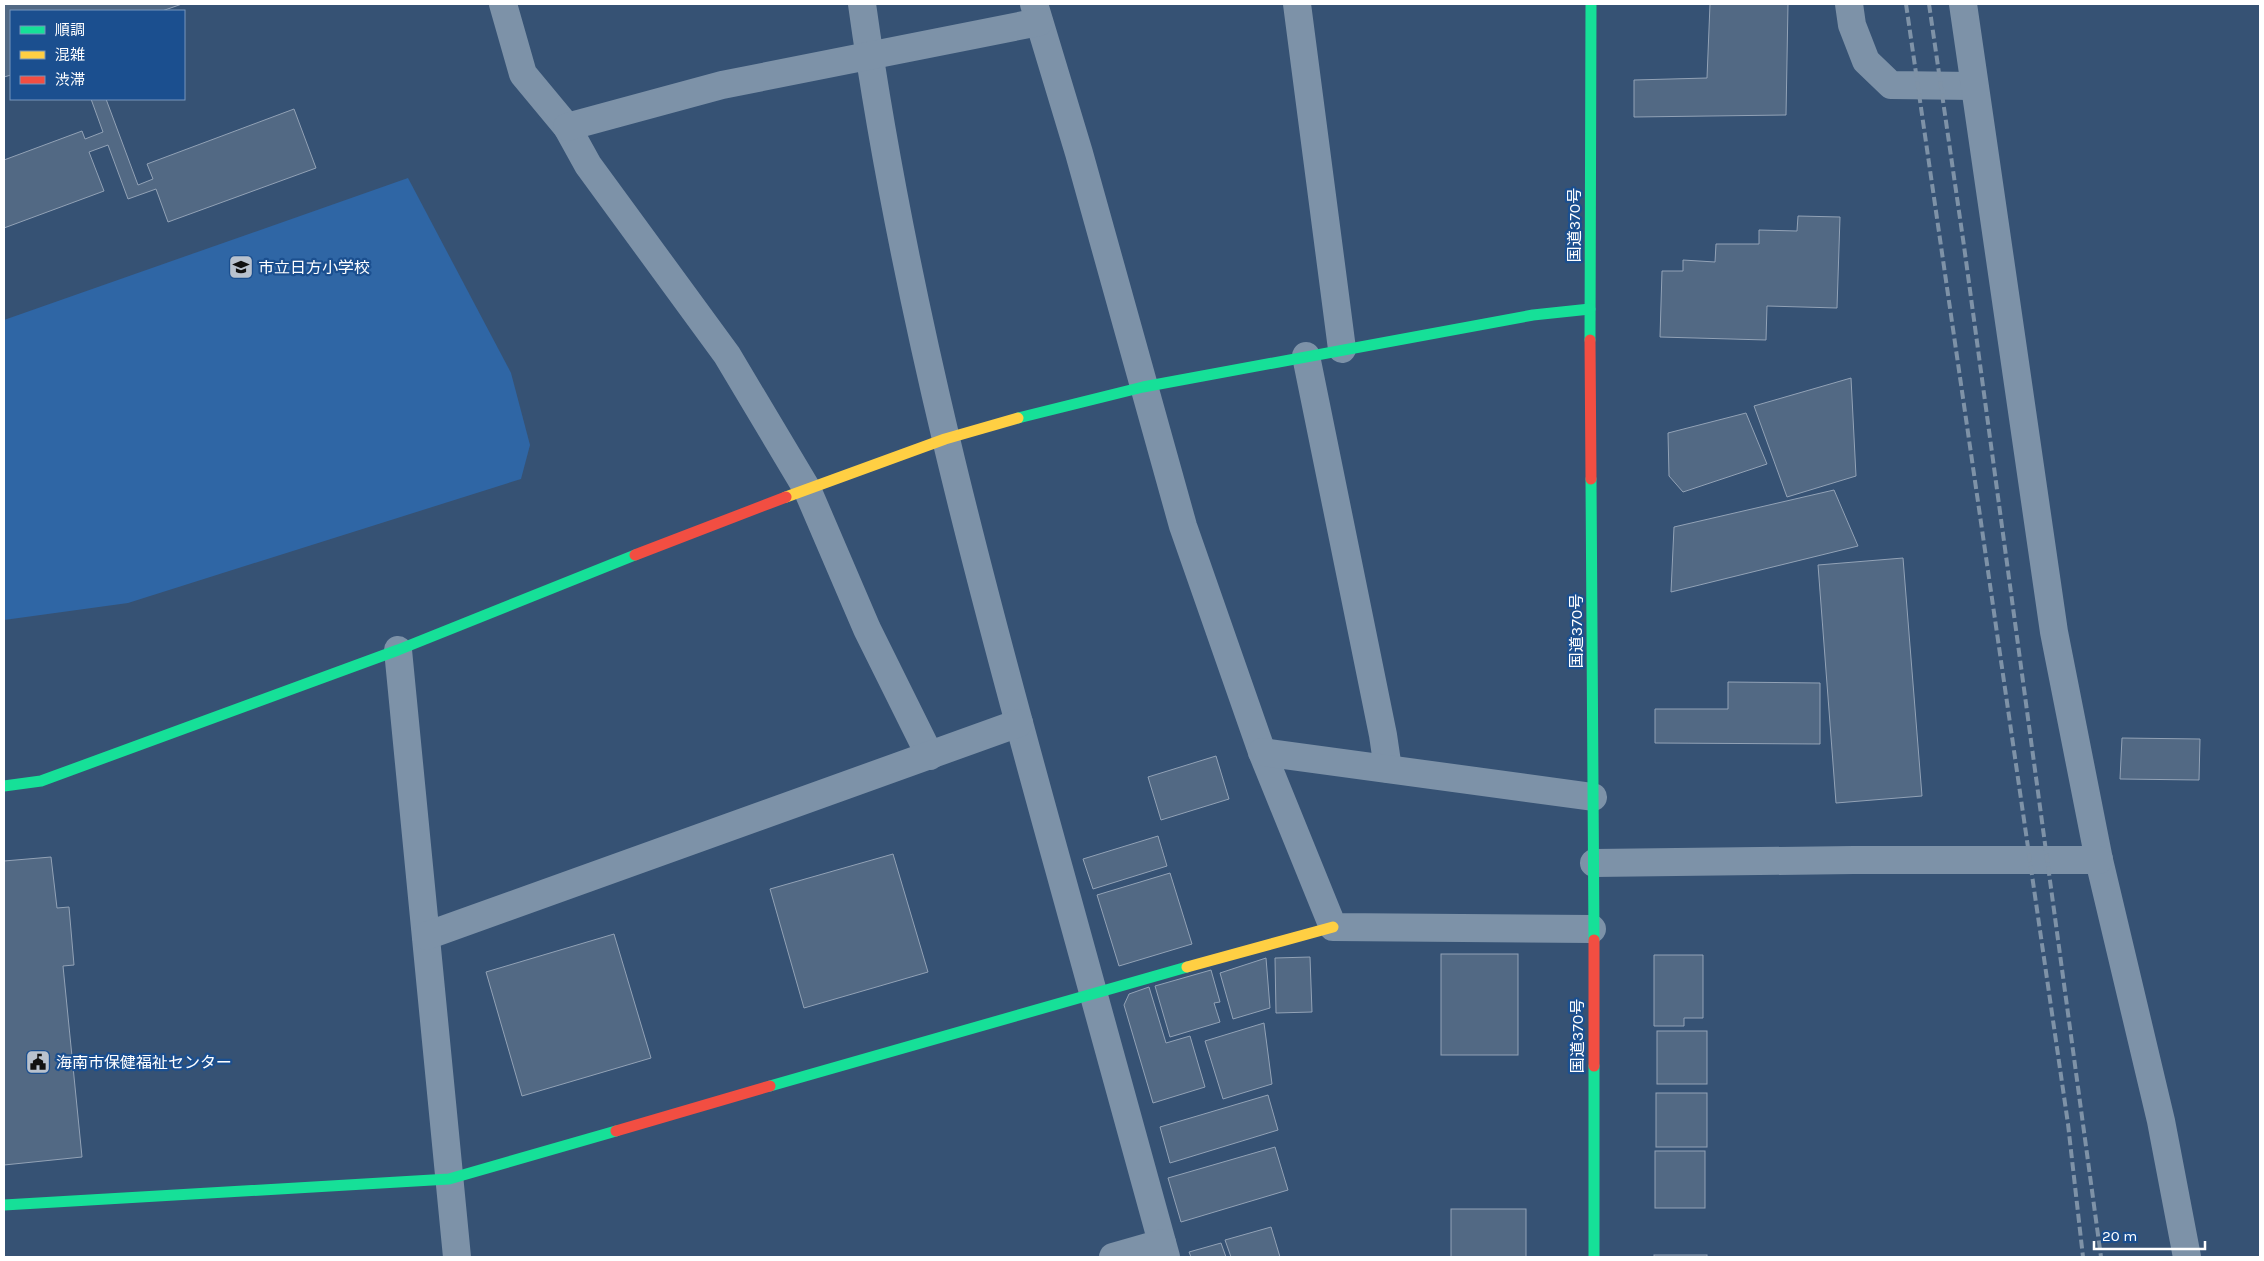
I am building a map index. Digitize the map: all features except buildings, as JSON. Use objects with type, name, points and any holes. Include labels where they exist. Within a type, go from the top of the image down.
[{"type":"main road","name":"国道370号","points":[[1591,4],[1590,309],[1594,798],[1592,930],[1594,1257]]},
{"type":"main road","points":[[4,786],[41,781],[398,650],[582,575],[806,488],[946,439],[1029,414],[1143,387],[1342,349],[1533,315],[1590,309]]},
{"type":"main road","points":[[4,1205],[449,1179],[1094,992],[1332,927]]},
{"type":"street","points":[[503,4],[522,74],[567,126],[588,165],[727,355],[806,488],[867,628],[930,756]]},
{"type":"street","points":[[862,4],[889,180],[946,439],[1019,724],[1164,1250],[1113,1257]]},
{"type":"street","points":[[1297,4],[1342,349]]},
{"type":"street","points":[[1849,4],[1852,25],[1866,60],[1891,85],[1974,86]]},
{"type":"street","points":[[1963,4],[2054,632],[2100,860],[2162,1121],[2187,1257]]},
{"type":"street","points":[[567,126],[722,85],[869,55],[1036,13],[1079,153],[1183,526],[1262,752],[1332,927],[1592,930]]},
{"type":"street","points":[[1306,356],[1383,735],[1388,769]]},
{"type":"street","points":[[398,650],[457,1257]]},
{"type":"street","points":[[426,936],[1019,724]]},
{"type":"street","points":[[1262,752],[1594,798]]},
{"type":"street","points":[[1594,863],[2100,860]]},
{"type":"shaded area","name":"市立日方小学校","points":[[408,178],[511,373],[530,445],[521,479],[128,603],[4,620],[4,320]]},
{"type":"railway","points":[[1906,4],[2068,1124],[2083,1257]]},
{"type":"railway","points":[[1929,4],[1964,246],[2101,1257]]},
{"type":"traffic: fast","points":[[1590,340],[1591,4]]},
{"type":"traffic: fast","points":[[1018,418],[1143,387],[1533,315],[1590,309]]},
{"type":"traffic: fast","points":[[1591,479],[1594,940]]},
{"type":"traffic: fast","points":[[4,786],[41,781],[398,650],[635,555]]},
{"type":"traffic: fast","points":[[770,1086],[1187,967]]},
{"type":"traffic: fast","points":[[1594,1066],[1594,1257]]},
{"type":"traffic: fast","points":[[4,1205],[449,1179],[616,1131]]},
{"type":"traffic: slow","points":[[786,497],[945,439],[1018,418]]},
{"type":"traffic: slow","points":[[1187,967],[1333,927]]},
{"type":"traffic: jam","points":[[1590,340],[1591,479]]},
{"type":"traffic: jam","points":[[635,555],[786,497]]},
{"type":"traffic: jam","points":[[1594,940],[1594,1066]]},
{"type":"traffic: jam","points":[[616,1131],[770,1086]]},
{"type":"place","name":"市立日方小学校","points":[[241,267]]},
{"type":"place","name":"海南市保健福祉センター","points":[[38,1062]]}]
